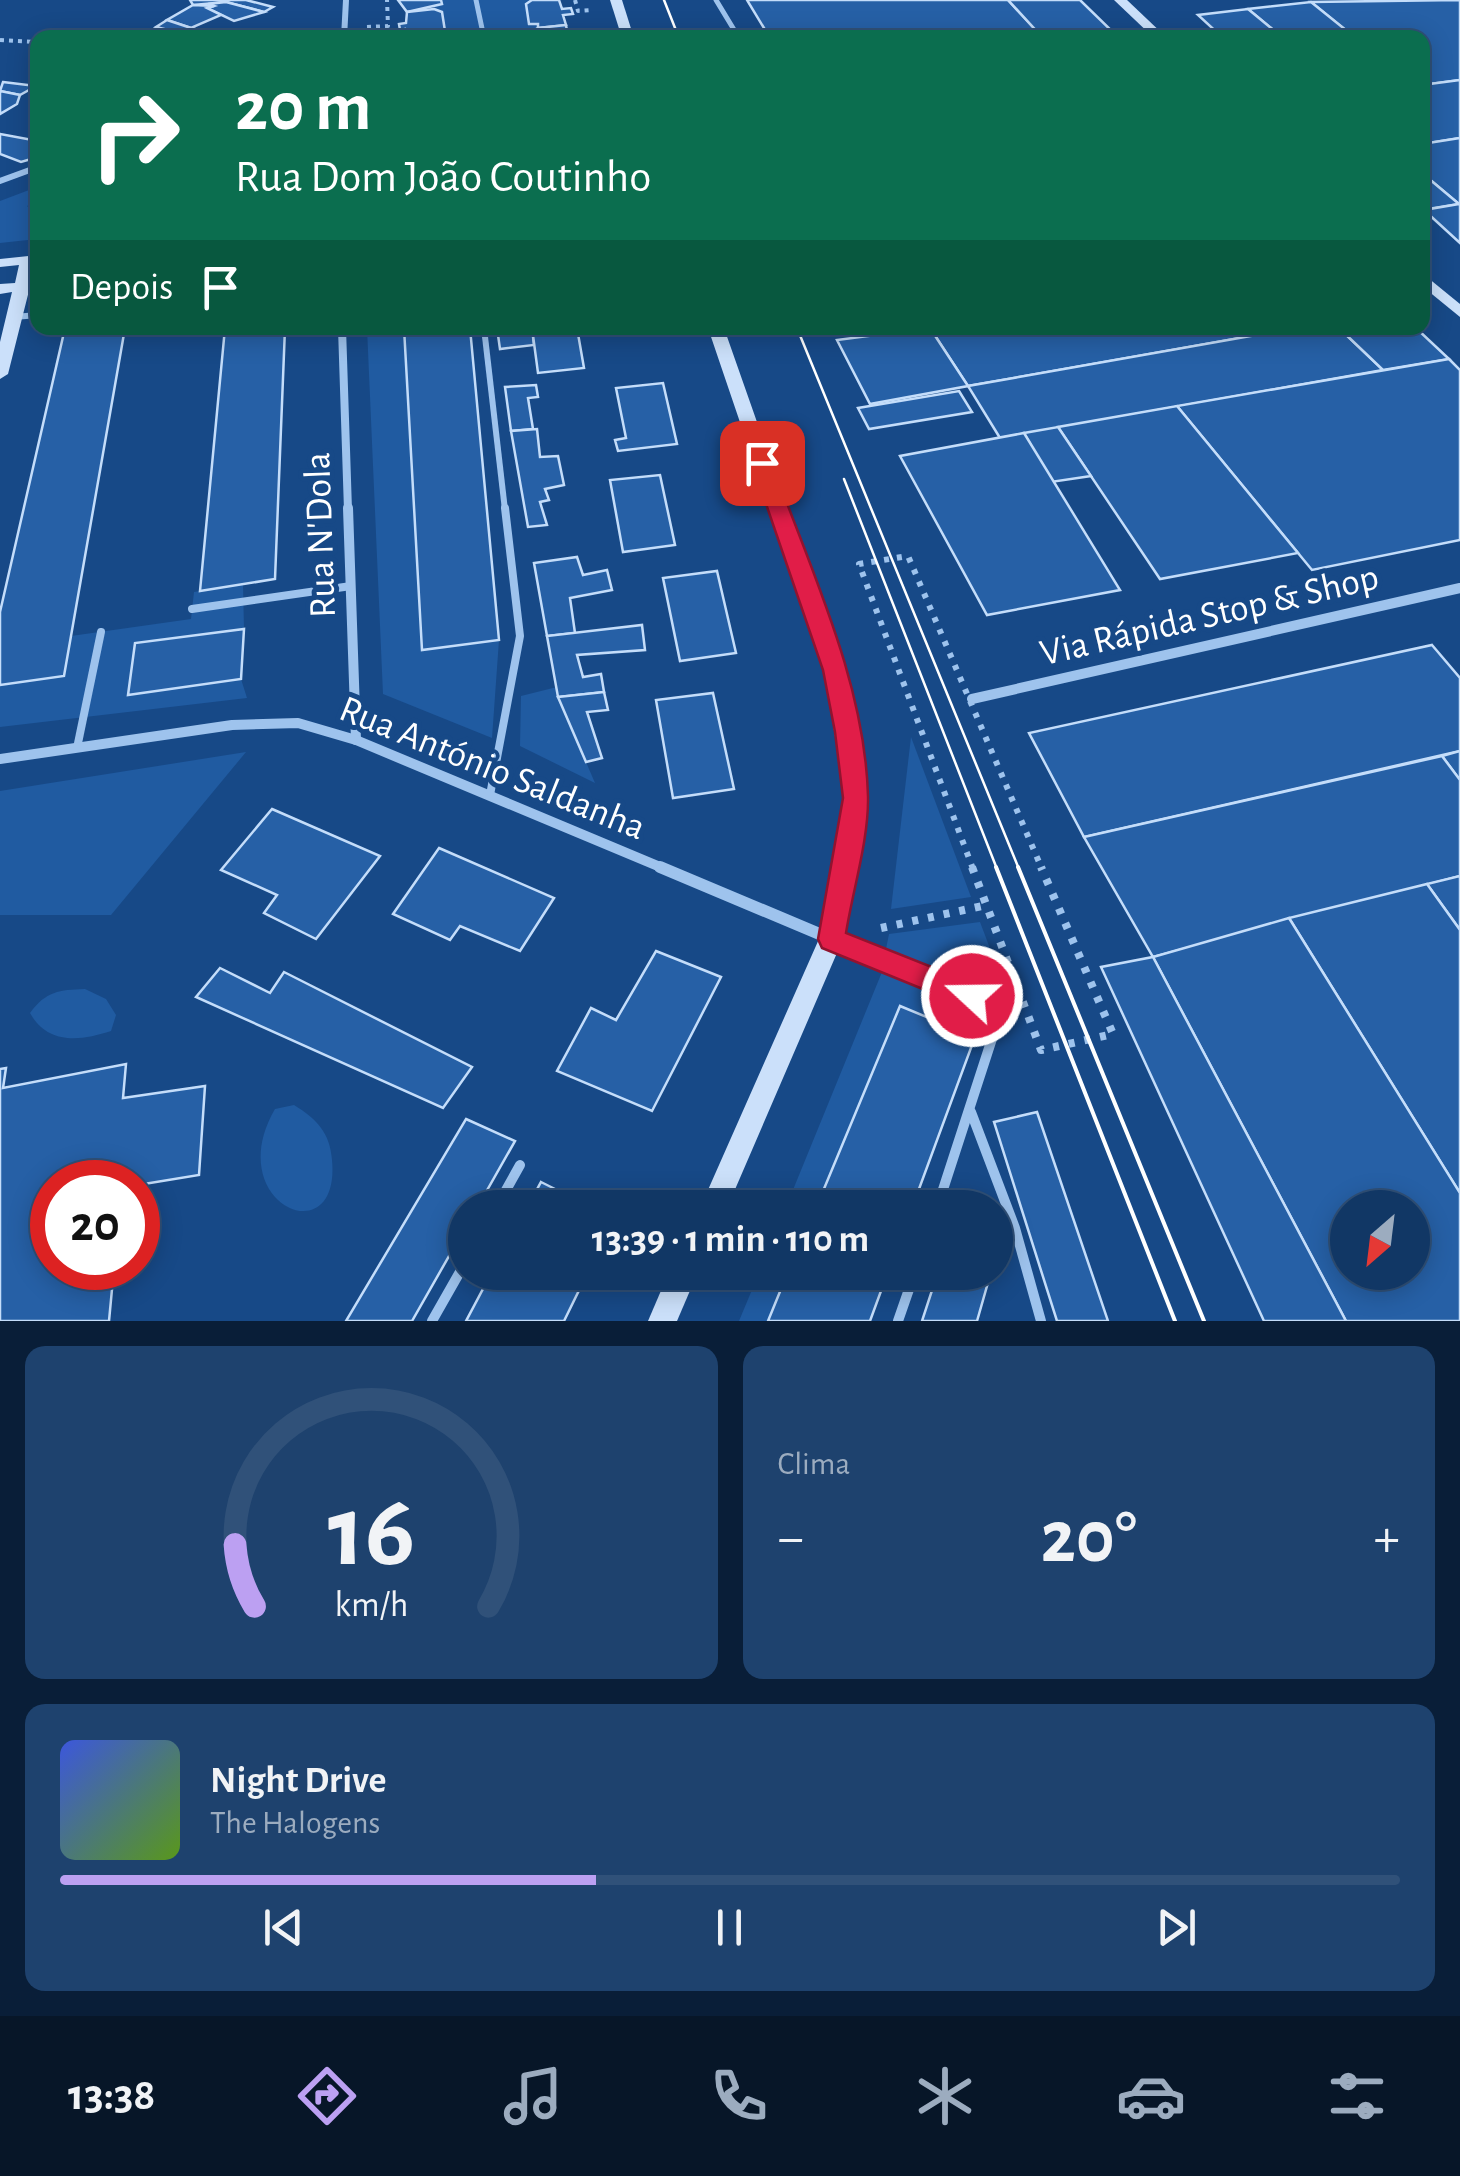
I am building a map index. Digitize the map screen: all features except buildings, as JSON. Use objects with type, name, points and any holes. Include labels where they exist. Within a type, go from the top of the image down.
[{"type":"main road","points":[[616,0],[625,30]]},
{"type":"main road","points":[[1120,0],[1152,30]]},
{"type":"main road","points":[[0,263],[30,259]]},
{"type":"main road","points":[[0,374],[30,267]]},
{"type":"main road","points":[[1430,284],[1460,312]]},
{"type":"main road","points":[[0,289],[22,287]]},
{"type":"main road","points":[[716,335],[834,670],[856,798],[832,939],[722,1190]]},
{"type":"main road","points":[[662,1321],[676,1290]]},
{"type":"street","points":[[344,30],[346,0]]},
{"type":"street","points":[[0,181],[30,171]]},
{"type":"street","name":"Rua N'Dola","points":[[342,335],[356,740]]},
{"type":"street","name":"Via Rápida Stop & Shop","points":[[972,699],[1460,588]]},
{"type":"street","name":"Rua António Saldanha","points":[[0,759],[232,725],[298,722],[356,740],[832,939]]},
{"type":"lane","points":[[476,0],[482,30]]},
{"type":"lane","points":[[716,0],[734,30]]},
{"type":"lane","points":[[14,317],[30,316]]},
{"type":"lane","points":[[485,335],[520,636],[490,795]]},
{"type":"lane","points":[[192,609],[351,586]]},
{"type":"lane","points":[[77,748],[101,632]]},
{"type":"lane","points":[[832,939],[1002,1008],[943,1190]]},
{"type":"lane","points":[[971,1111],[1015,1228],[1041,1321]]},
{"type":"lane","points":[[506,1190],[520,1165]]},
{"type":"lane","points":[[432,1321],[450,1290]]},
{"type":"lane","points":[[898,1321],[908,1290]]},
{"type":"path","points":[[365,30],[388,26],[387,0]]},
{"type":"path","points":[[0,40],[30,42]]},
{"type":"path","points":[[908,556],[972,699],[1113,1034],[1040,1050],[859,564],[908,556]]},
{"type":"path","points":[[832,939],[987,905]]},
{"type":"shaded area","points":[[441,0],[532,0],[526,5],[529,24],[538,24],[538,30],[445,30],[442,12],[434,9]]},
{"type":"shaded area","points":[[30,190],[30,240],[0,243],[0,201]]},
{"type":"shaded area","points":[[367,335],[404,335],[422,649],[499,640],[492,738],[383,694]]},
{"type":"shaded area","points":[[243,584],[244,629],[135,643],[129,694],[241,679],[247,698],[0,727],[0,685],[71,636],[191,619],[194,592]]},
{"type":"shaded area","points":[[557,687],[595,783],[520,746],[521,696]]},
{"type":"shaded area","points":[[911,737],[971,897],[891,909]]},
{"type":"shaded area","points":[[246,752],[111,915],[0,915],[0,791]]},
{"type":"shaded area","points":[[980,922],[1008,996],[885,954],[889,934]]},
{"type":"shaded area","points":[[882,972],[986,1012],[975,1037],[900,1006],[823,1190],[793,1190]]},
{"type":"shaded area","points":[[85,989],[106,999],[116,1015],[111,1031],[66,1038],[46,1031],[30,1013],[54,993]]},
{"type":"shaded area","points":[[294,1105],[321,1128],[332,1160],[330,1189],[319,1206],[303,1211],[286,1206],[271,1192],[262,1171],[262,1142],[275,1109]]},
{"type":"shaded area","points":[[752,1290],[781,1290],[768,1321],[739,1321]]},
{"type":"tram line","points":[[664,0],[676,30]]},
{"type":"tram line","points":[[800,335],[1019,869]]},
{"type":"tram line","points":[[844,479],[997,869]]},
{"type":"tram line","points":[[996,867],[1175,1321]]},
{"type":"tram line","points":[[1018,867],[1204,1321]]},
{"type":"route","points":[[762,463],[834,670],[847,732],[856,798],[832,939],[880,962],[972,996]]}]
